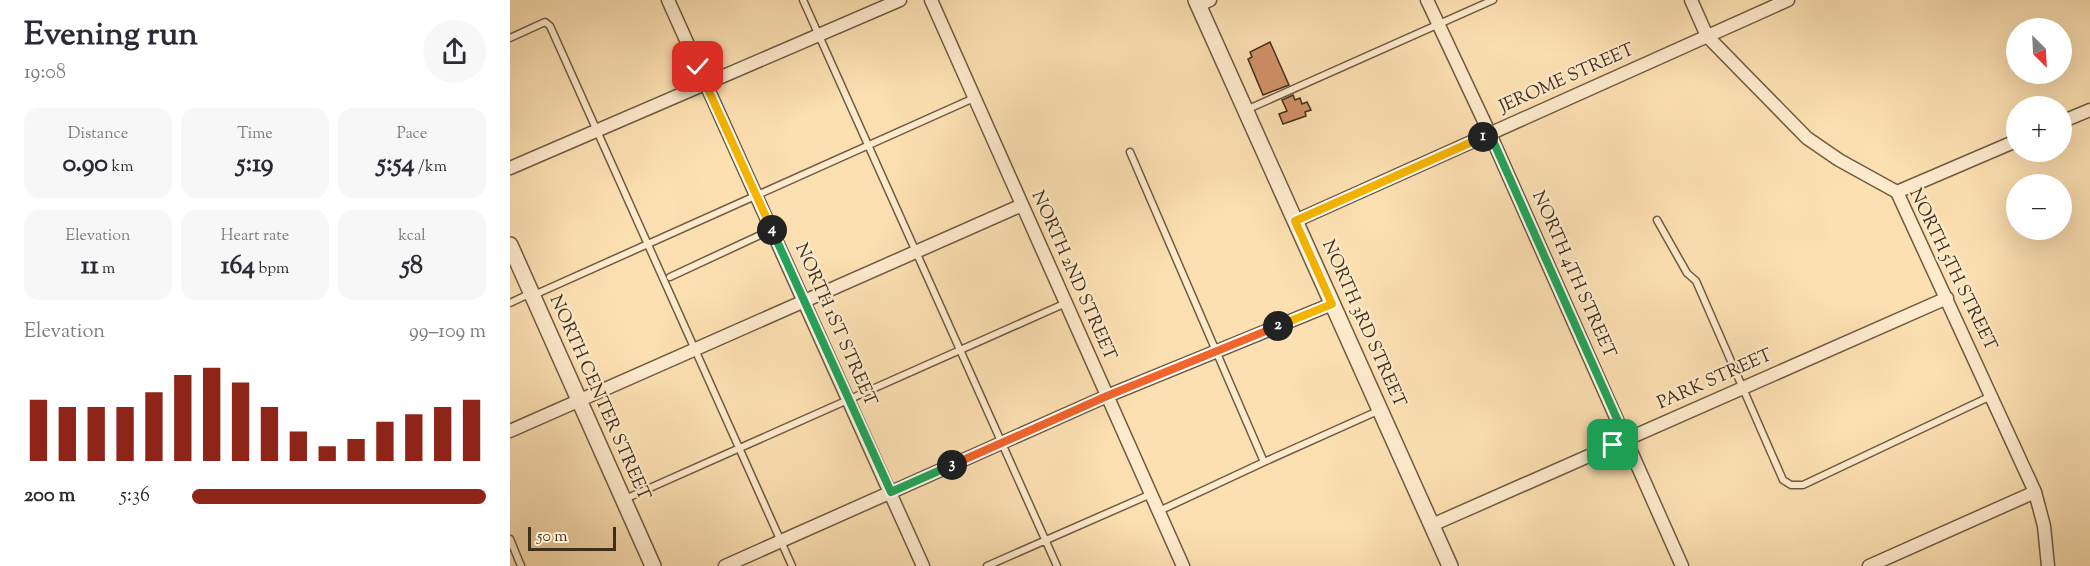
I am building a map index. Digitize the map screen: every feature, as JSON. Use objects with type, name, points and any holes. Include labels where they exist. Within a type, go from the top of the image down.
[{"type":"street","name":"NORTH 1ST STREET","points":[[668,0],[923,566]]},
{"type":"street","points":[[510,168],[900,0]]},
{"type":"street","name":"NORTH 2ND STREET","points":[[931,0],[1183,566]]},
{"type":"street","name":"NORTH 4TH STREET","points":[[1427,0],[1490,134],[1682,566]]},
{"type":"street","name":"NORTH 5TH STREET","points":[[1691,0],[1707,36],[1808,138],[1839,160],[1897,192],[2035,492],[2044,526],[2049,566]]},
{"type":"street","name":"JEROME STREET","points":[[1295,221],[1788,0]]},
{"type":"street","name":"NORTH 3RD STREET","points":[[1202,2],[1246,111],[1450,566]]},
{"type":"street","points":[[2072,117],[2090,110]]},
{"type":"street","points":[[1897,192],[2006,145]]},
{"type":"street","points":[[510,431],[1022,205]]},
{"type":"street","name":"NORTH CENTER STREET","points":[[510,245],[653,566]]},
{"type":"street","name":"PARK STREET","points":[[1432,525],[1947,298]]},
{"type":"street","points":[[725,566],[1107,396],[1332,304]]},
{"type":"street","points":[[1869,566],[2035,492]]},
{"type":"lane","points":[[803,0],[1056,566]]},
{"type":"lane","points":[[1246,111],[1493,0]]},
{"type":"lane","points":[[510,38],[545,22],[550,26],[792,566]]},
{"type":"lane","points":[[510,303],[974,98]]},
{"type":"lane","points":[[1130,152],[1264,462]]},
{"type":"lane","points":[[1657,220],[1688,273],[1696,281],[1784,480],[1791,485],[1803,485],[1992,395]]},
{"type":"lane","points":[[670,278],[772,230]]},
{"type":"lane","points":[[623,500],[1066,303]]},
{"type":"lane","points":[[1159,511],[1380,410]]},
{"type":"lane","points":[[987,566],[1151,494]]},
{"type":"lane","points":[[510,539],[521,566]]},
{"type":"building","points":[[1270,42],[1289,85],[1263,95],[1248,59],[1252,57],[1250,52]]},
{"type":"building","points":[[1293,95],[1295,100],[1300,98],[1302,104],[1307,102],[1311,110],[1305,112],[1306,116],[1283,124],[1279,114],[1287,111],[1282,100]]},
{"type":"route","points":[[698,67],[891,492],[1107,396],[1332,304],[1295,221],[1490,134],[1626,439],[1613,445]]}]
